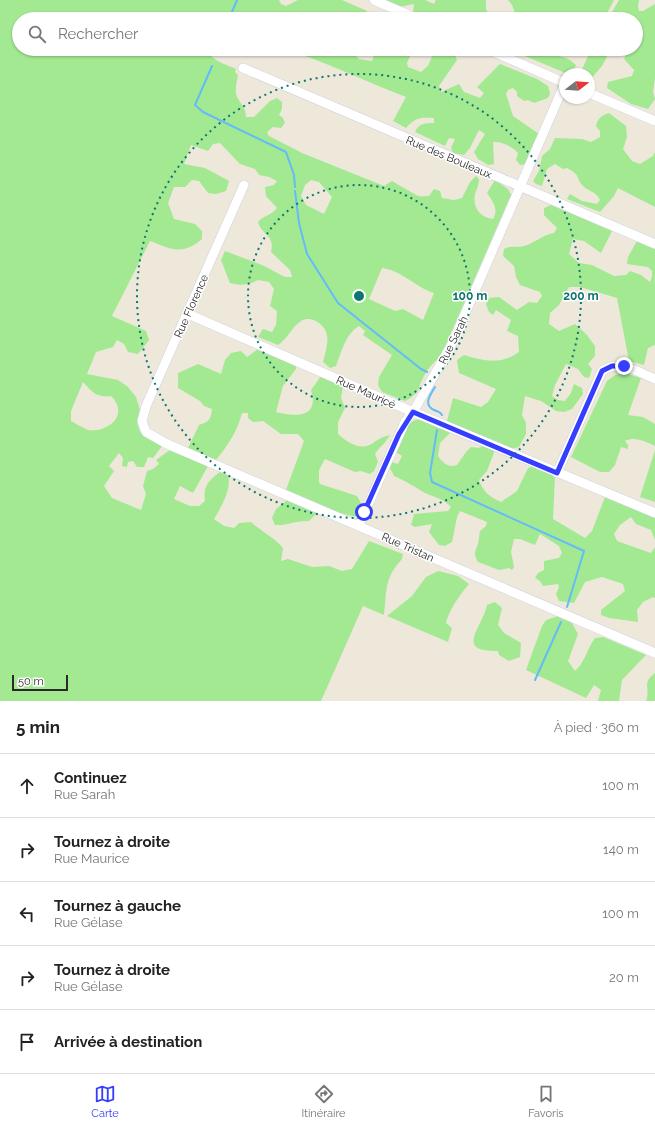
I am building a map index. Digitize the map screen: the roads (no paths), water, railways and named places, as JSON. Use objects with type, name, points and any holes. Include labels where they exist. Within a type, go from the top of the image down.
[{"type":"street","points":[[374,0],[402,12]]},
{"type":"street","points":[[504,56],[559,80]]},
{"type":"street","name":"Rue des Bouleaux","points":[[243,68],[655,244]]},
{"type":"street","points":[[595,96],[655,121]]},
{"type":"street","name":"Rue Sarah","points":[[359,525],[399,434],[452,344],[559,97]]},
{"type":"street","name":"Rue Florence","points":[[143,427],[143,414],[146,406],[244,185]]},
{"type":"street","name":"Rue Maurice","points":[[188,314],[413,412],[655,514]]},
{"type":"street","points":[[557,473],[602,371],[612,366],[624,366],[655,380]]},
{"type":"street","name":"Rue Tristan","points":[[143,427],[150,435],[167,444],[655,653]]},
{"type":"waterway","points":[[232,12],[237,0]]},
{"type":"waterway","points":[[212,66],[195,105],[203,112],[286,152],[294,175],[295,187]]},
{"type":"waterway","points":[[295,191],[299,223],[307,254],[338,303],[421,369],[427,372]]},
{"type":"waterway","points":[[435,387],[431,393],[428,403],[431,408],[440,412],[442,415]]},
{"type":"waterway","points":[[437,430],[430,473],[432,482],[584,551],[567,607]]},
{"type":"waterway","points":[[535,680],[561,622]]}]
